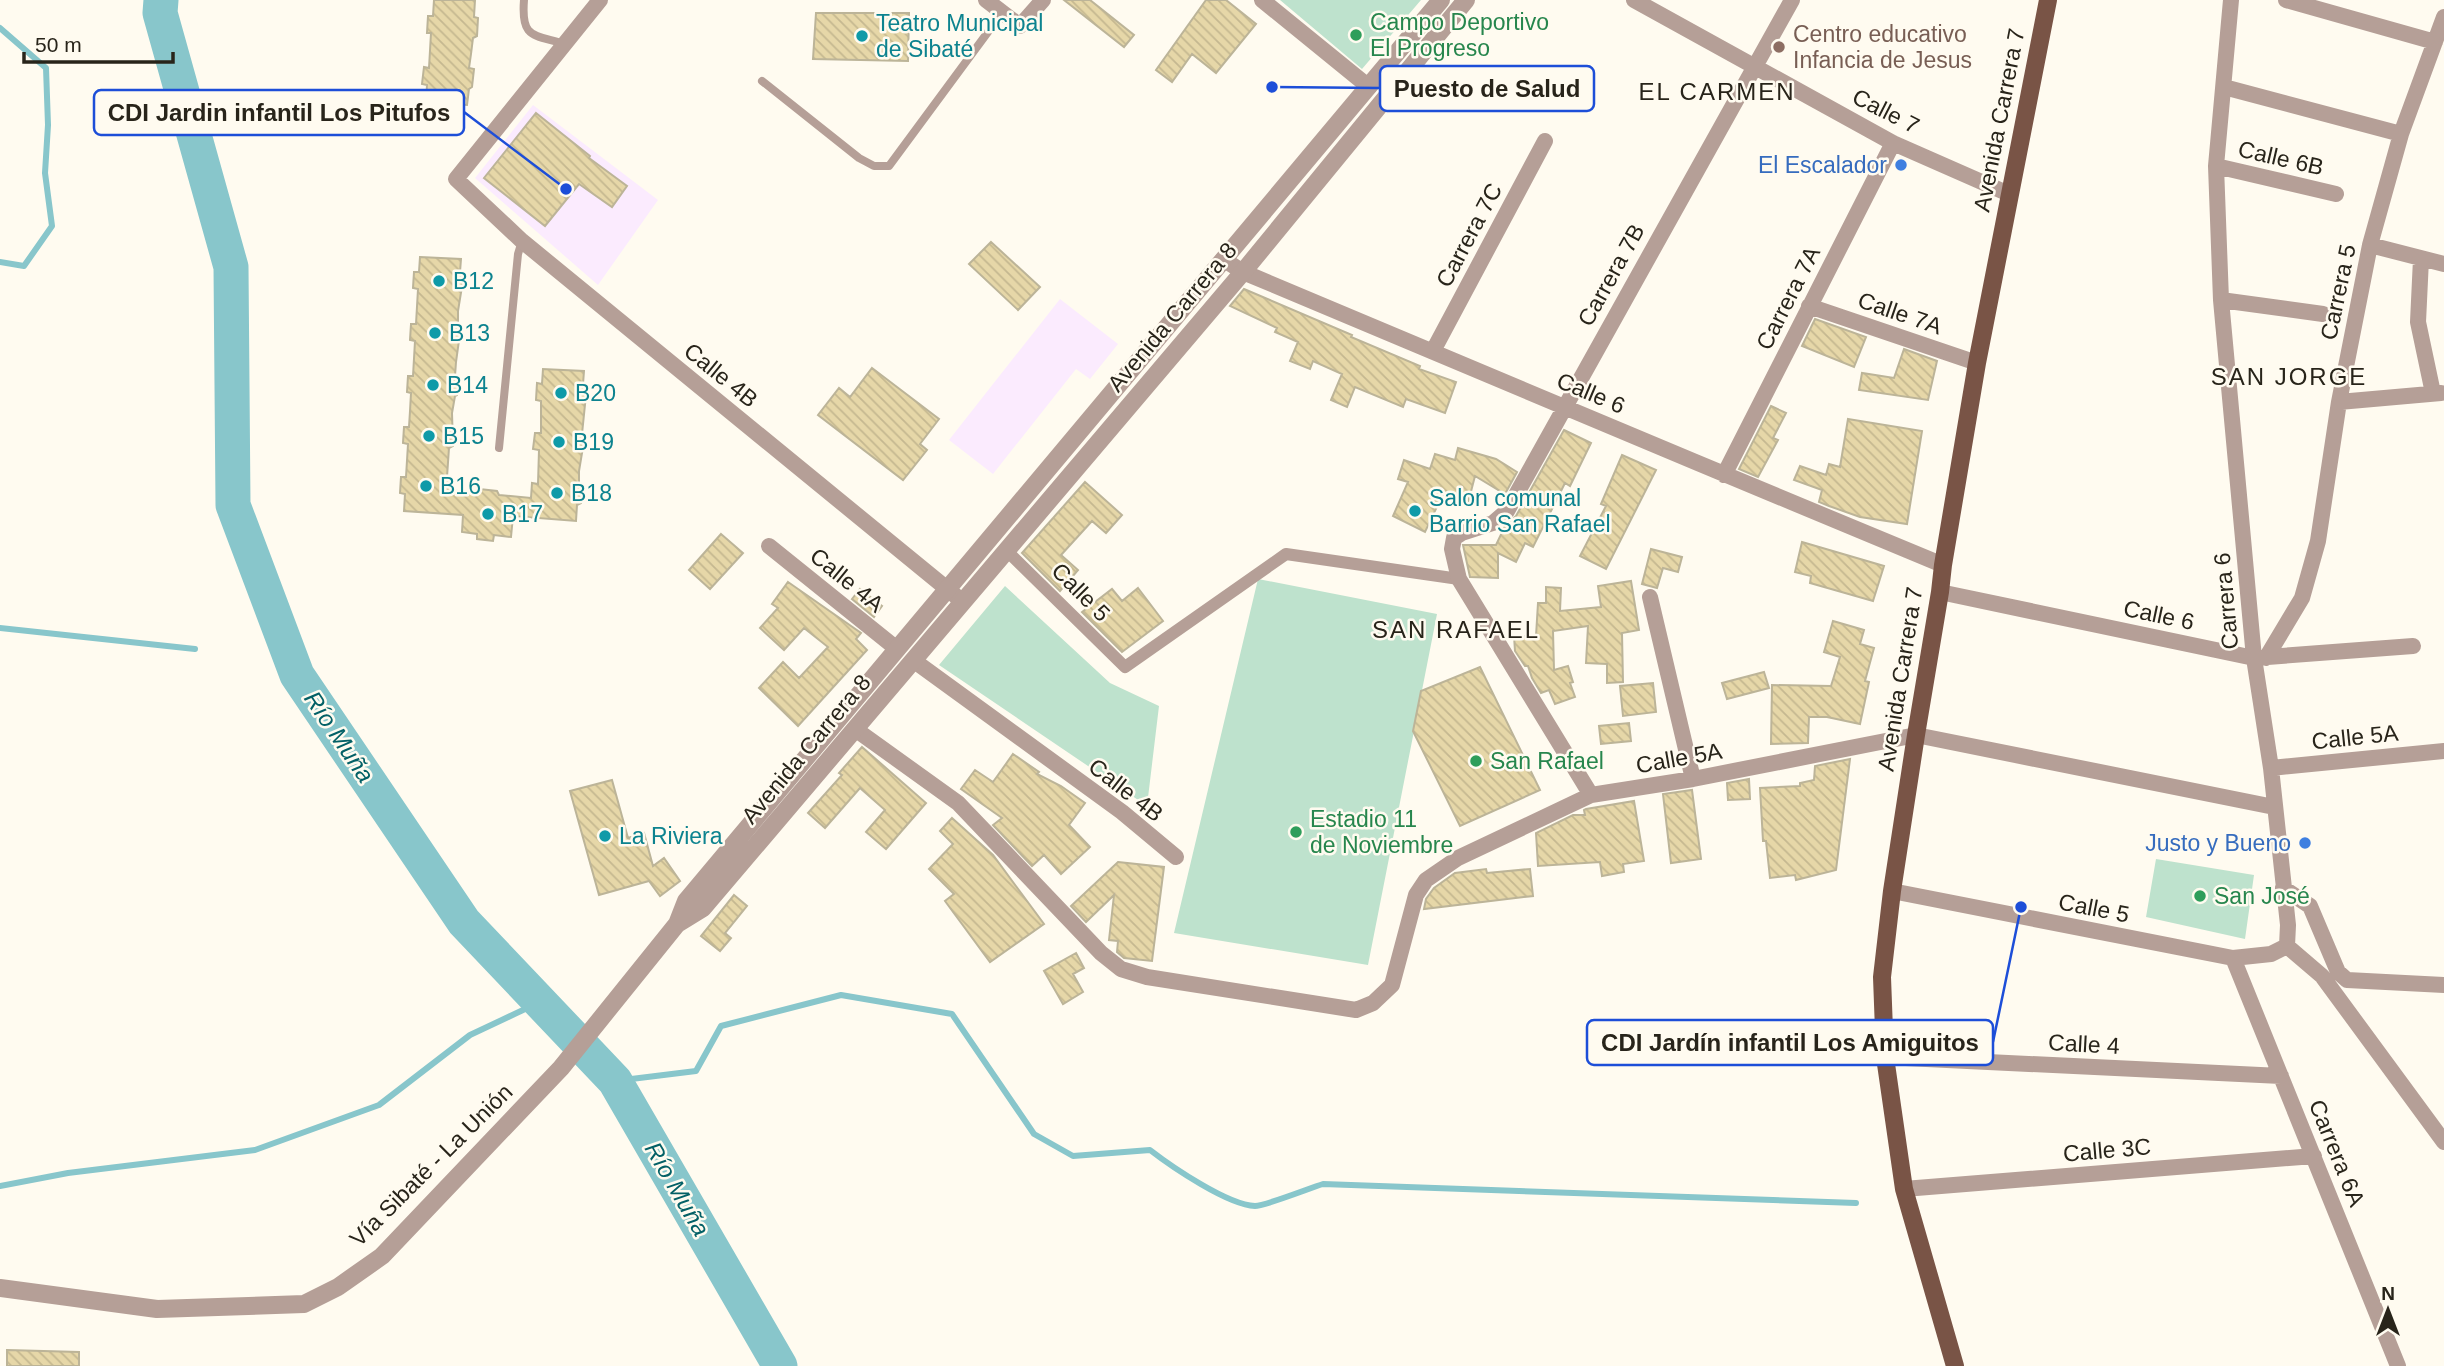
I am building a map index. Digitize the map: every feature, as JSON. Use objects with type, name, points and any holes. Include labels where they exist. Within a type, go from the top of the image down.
[{"type":"main road","name":"Avenida Carrera 7","points":[[1955,1366],[1904,1189],[1885,1057],[1882,977],[1916,735],[1977,363],[2048,0]]},
{"type":"street","points":[[564,44],[600,0]]},
{"type":"street","points":[[986,0],[1020,26],[1043,0]]},
{"type":"street","points":[[1262,0],[1369,87]]},
{"type":"street","name":"Avenida Carrera 8","points":[[677,924],[686,901],[1441,0]]},
{"type":"street","name":"Avenida Carrera 8","points":[[677,924],[703,908],[1243,272],[1466,0]]},
{"type":"street","name":"Calle 7","points":[[1634,0],[1893,143],[2009,194]]},
{"type":"street","name":"Carrera 7B","points":[[1459,579],[1452,549],[1454,538],[1493,523],[1507,511],[1792,0]]},
{"type":"street","name":"Carrera 6","points":[[2231,0],[2216,166],[2221,300],[2288,925],[2287,946]]},
{"type":"street","points":[[2286,0],[2435,42]]},
{"type":"street","name":"Carrera 5","points":[[2260,658],[2302,598],[2318,541],[2339,402],[2370,245],[2401,134],[2444,17]]},
{"type":"street","name":"Calle 4B","points":[[564,44],[456,179],[522,241],[963,601]]},
{"type":"street","points":[[2224,87],[2401,134]]},
{"type":"street","name":"Carrera 7C","points":[[1433,351],[1545,141]]},
{"type":"street","name":"Carrera 7A","points":[[1724,475],[1893,143]]},
{"type":"street","name":"Calle 6B","points":[[2216,166],[2336,194]]},
{"type":"street","points":[[2370,245],[2444,264]]},
{"type":"street","name":"Calle 6","points":[[1223,259],[1243,272],[1943,565]]},
{"type":"street","points":[[2339,402],[2439,393],[2418,322],[2421,259]]},
{"type":"street","points":[[2221,300],[2323,314]]},
{"type":"street","name":"Calle 7A","points":[[1809,306],[1977,363]]},
{"type":"street","name":"Calle 4A","points":[[769,546],[897,649]]},
{"type":"street","name":"Calle 5","points":[[1006,550],[1125,667],[1286,554],[1459,579]]},
{"type":"street","points":[[1459,579],[1591,795]]},
{"type":"street","name":"Calle 6","points":[[1940,592],[2260,658],[2413,646]]},
{"type":"street","points":[[1650,597],[1693,779]]},
{"type":"street","name":"Calle 4B","points":[[913,660],[1122,813],[1175,857]]},
{"type":"street","name":"Calle 5A","points":[[855,729],[958,803],[1121,969],[1147,977],[1356,1010],[1373,1003],[1392,985],[1416,895],[1426,880],[1458,858],[1591,795],[1693,779],[1916,735]]},
{"type":"street","points":[[1916,735],[2274,807]]},
{"type":"street","name":"Calle 5A","points":[[2271,768],[2444,751]]},
{"type":"street","points":[[2283,888],[2310,906],[2338,972],[2347,980],[2444,985]]},
{"type":"street","name":"Calle 5","points":[[1892,891],[2233,958],[2271,954],[2287,946]]},
{"type":"street","name":"Vía Sibaté - La Unión","points":[[0,1288],[157,1309],[304,1304],[338,1287],[382,1256],[561,1068],[677,924]]},
{"type":"street","points":[[2287,946],[2322,976],[2444,1142]]},
{"type":"street","name":"Carrera 6A","points":[[2233,958],[2398,1366]]},
{"type":"street","name":"Calle 4","points":[[1885,1057],[2281,1076]]},
{"type":"street","name":"Calle 3C","points":[[1904,1189],[2314,1156]]},
{"type":"lane","points":[[524,0],[523,18],[527,30],[531,34],[564,44]]},
{"type":"lane","points":[[762,81],[859,158],[874,166],[889,166],[1002,13]]},
{"type":"lane","points":[[499,448],[517,254],[522,241]]},
{"type":"shaded area","points":[[533,105],[658,200],[598,285],[475,178]]},
{"type":"shaded area","points":[[1060,299],[1118,344],[1090,379],[1076,369],[993,474],[949,440]]},
{"type":"green space","name":"Campo Deportivo El Progreso","points":[[1280,0],[1421,0],[1362,69]]},
{"type":"green space","name":"Estadio 11 de Noviembre","points":[[1258,579],[1437,614],[1368,965],[1174,933]]},
{"type":"green space","points":[[1005,586],[1110,683],[1159,706],[1147,806],[939,665]]},
{"type":"green space","name":"San José","points":[[2156,859],[2254,875],[2245,939],[2146,917]]},
{"type":"building","points":[[434,0],[475,0],[477,36],[473,38],[469,68],[474,69],[467,105],[426,102],[427,85],[422,84],[424,67],[429,68],[431,33],[427,33],[428,16],[433,16]]},
{"type":"building","points":[[1064,0],[1090,0],[1134,35],[1124,47]]},
{"type":"building","points":[[1206,0],[1226,0],[1256,24],[1216,73],[1192,54],[1172,82],[1156,70]]},
{"type":"building","name":"Teatro Municipal de Sibaté","points":[[816,13],[909,13],[908,61],[813,59]]},
{"type":"building","points":[[536,113],[627,186],[612,207],[579,184],[545,226],[484,178]]},
{"type":"building","points":[[991,242],[1040,287],[1018,310],[969,264]]},
{"type":"building","points":[[420,257],[461,259],[460,272],[464,274],[458,311],[458,325],[461,326],[455,376],[458,377],[457,395],[452,413],[453,446],[449,448],[447,477],[451,478],[451,490],[478,494],[480,489],[497,491],[499,495],[531,498],[532,483],[538,484],[539,450],[533,449],[535,433],[541,433],[541,401],[536,400],[537,383],[542,384],[543,369],[584,371],[583,384],[587,385],[582,434],[585,435],[579,471],[579,484],[582,485],[581,503],[577,505],[576,521],[513,516],[511,537],[494,535],[493,541],[477,539],[477,534],[462,532],[463,515],[404,511],[405,494],[400,493],[401,477],[406,477],[408,444],[403,443],[404,427],[409,427],[411,393],[407,392],[408,376],[413,376],[415,341],[410,340],[411,324],[416,324],[418,289],[413,288],[414,272],[419,272]]},
{"type":"building","points":[[1244,289],[1420,366],[1419,369],[1456,382],[1445,413],[1406,399],[1403,407],[1355,387],[1347,407],[1331,400],[1342,374],[1313,361],[1310,369],[1290,361],[1298,342],[1275,332],[1277,328],[1230,306]]},
{"type":"building","points":[[1815,319],[1866,337],[1854,367],[1802,346]]},
{"type":"building","points":[[1904,349],[1937,361],[1928,400],[1859,390],[1862,373],[1894,378]]},
{"type":"building","points":[[872,368],[939,419],[920,444],[927,450],[903,480],[818,415],[839,388],[850,397]]},
{"type":"building","points":[[1771,406],[1786,413],[1773,438],[1778,440],[1758,477],[1739,469]]},
{"type":"building","points":[[1848,419],[1922,431],[1907,524],[1860,517],[1829,506],[1819,502],[1822,490],[1794,480],[1800,466],[1826,475],[1829,464],[1840,467]]},
{"type":"building","points":[[1564,430],[1591,443],[1570,486],[1565,483],[1533,547],[1525,543],[1516,562],[1498,553],[1498,578],[1470,577],[1463,545],[1496,545],[1505,526],[1516,516]]},
{"type":"building","points":[[1458,448],[1496,459],[1517,472],[1505,494],[1475,476],[1468,503],[1442,496],[1425,532],[1393,516],[1408,482],[1398,479],[1404,460],[1430,469],[1435,454],[1455,460]]},
{"type":"building","points":[[1622,455],[1656,470],[1606,569],[1580,556],[1606,506],[1601,504]]},
{"type":"building","points":[[1085,482],[1122,515],[1106,533],[1092,521],[1061,555],[1078,570],[1060,591],[1022,553]]},
{"type":"building","points":[[721,534],[743,553],[710,589],[689,570]]},
{"type":"building","points":[[1802,542],[1884,566],[1873,601],[1810,583],[1811,576],[1795,572]]},
{"type":"building","points":[[1651,549],[1682,557],[1678,572],[1663,568],[1657,588],[1642,584]]},
{"type":"building","points":[[1631,581],[1639,630],[1622,633],[1623,682],[1607,683],[1607,664],[1586,663],[1588,626],[1553,631],[1554,670],[1568,666],[1575,697],[1555,704],[1549,690],[1541,693],[1528,666],[1525,666],[1515,651],[1514,636],[1536,636],[1538,603],[1546,603],[1546,587],[1561,588],[1560,611],[1601,607],[1598,586]]},
{"type":"building","points":[[788,582],[861,633],[856,639],[867,650],[798,726],[759,688],[783,662],[799,678],[828,647],[804,628],[784,650],[760,628],[778,608],[772,604]]},
{"type":"building","points":[[1138,588],[1163,621],[1122,652],[1082,612],[1112,589],[1122,601]]},
{"type":"building","points":[[860,589],[882,606],[874,617],[852,599]]},
{"type":"building","points":[[1833,621],[1864,630],[1860,644],[1874,648],[1865,681],[1869,682],[1860,724],[1827,717],[1809,717],[1808,743],[1771,744],[1772,685],[1831,686],[1840,657],[1824,652]]},
{"type":"building","name":"San Rafael","points":[[1480,667],[1540,790],[1460,826],[1413,731],[1421,691]]},
{"type":"building","points":[[1764,672],[1769,688],[1727,699],[1722,683]]},
{"type":"building","points":[[1653,683],[1656,712],[1623,716],[1620,686]]},
{"type":"building","points":[[1629,723],[1631,741],[1601,744],[1599,726]]},
{"type":"building","points":[[862,747],[926,803],[886,849],[866,832],[885,810],[860,788],[825,828],[808,813],[842,775],[839,773]]},
{"type":"building","points":[[1013,754],[1039,772],[1037,774],[1061,786],[1085,803],[1069,825],[1090,847],[1061,874],[1044,855],[1032,866],[993,825],[1002,818],[961,789],[975,770],[993,782]]},
{"type":"building","points":[[1850,759],[1836,870],[1796,880],[1795,875],[1770,878],[1766,841],[1763,841],[1760,788],[1800,786],[1800,783],[1814,780],[1815,766]]},
{"type":"building","points":[[1749,779],[1750,799],[1728,800],[1727,783]]},
{"type":"building","name":"La Riviera","points":[[612,780],[628,838],[644,833],[653,866],[664,858],[680,881],[660,896],[649,881],[599,895],[570,791]]},
{"type":"building","points":[[1692,790],[1701,859],[1671,863],[1663,794]]},
{"type":"building","points":[[1634,801],[1644,861],[1623,864],[1624,872],[1602,876],[1600,862],[1538,866],[1536,833],[1573,815],[1585,815],[1586,809]]},
{"type":"building","points":[[952,818],[993,855],[1044,924],[990,962],[945,901],[954,894],[929,869],[953,844],[940,831]]},
{"type":"building","points":[[1118,862],[1164,867],[1152,961],[1124,958],[1117,952],[1118,941],[1109,940],[1114,895],[1086,922],[1071,906]]},
{"type":"building","points":[[1486,869],[1487,873],[1530,869],[1533,896],[1424,909],[1426,899],[1434,888],[1455,873]]},
{"type":"building","points":[[734,895],[747,906],[725,933],[731,938],[720,951],[701,936]]},
{"type":"building","points":[[1076,953],[1084,968],[1073,974],[1083,992],[1063,1004],[1044,971]]},
{"type":"building","points":[[7,1350],[79,1352],[79,1366],[7,1366]]},
{"type":"waterway","name":"Río Muña","points":[[161,0],[160,13],[231,267],[233,505],[297,675],[464,922],[615,1081],[780,1366]]},
{"type":"waterway","points":[[0,28],[46,68],[48,125],[45,173],[52,226],[24,266],[0,262]]},
{"type":"waterway","points":[[0,628],[195,649]]},
{"type":"waterway","points":[[615,1081],[696,1071],[721,1026],[841,995],[952,1014],[1034,1134],[1073,1156],[1150,1150],[1201,1184],[1244,1204],[1260,1205],[1323,1184],[1856,1203]]},
{"type":"waterway","points":[[0,1186],[68,1173],[255,1150],[379,1105],[470,1035],[540,1002]]},
{"type":"place","name":"Campo Deportivo El Progreso","points":[[1356,35]]},
{"type":"place","name":"Teatro Municipal de Sibaté","points":[[862,36]]},
{"type":"place","name":"Centro educativo Infancia de Jesus","points":[[1779,47]]},
{"type":"place","name":"Puesto de Salud","points":[[1272,87]]},
{"type":"place","name":"El Escalador","points":[[1901,165]]},
{"type":"place","name":"CDI Jardin infantil Los Pitufos","points":[[566,189]]},
{"type":"place","name":"B12","points":[[439,281]]},
{"type":"place","name":"B13","points":[[435,333]]},
{"type":"place","name":"B14","points":[[433,385]]},
{"type":"place","name":"B20","points":[[561,393]]},
{"type":"place","name":"B15","points":[[429,436]]},
{"type":"place","name":"B19","points":[[559,442]]},
{"type":"place","name":"B16","points":[[426,486]]},
{"type":"place","name":"B18","points":[[557,493]]},
{"type":"place","name":"Salon comunal Barrio San Rafael","points":[[1415,511]]},
{"type":"place","name":"B17","points":[[488,514]]},
{"type":"place","name":"San Rafael","points":[[1476,761]]},
{"type":"place","name":"Estadio 11 de Noviembre","points":[[1296,832]]},
{"type":"place","name":"La Riviera","points":[[605,836]]},
{"type":"place","name":"Justo y Bueno","points":[[2305,843]]},
{"type":"place","name":"San José","points":[[2200,896]]},
{"type":"place","name":"CDI Jardín infantil Los Amiguitos","points":[[2021,907]]},
{"type":"district","name":"EL CARMEN","points":[[1717,92]]},
{"type":"district","name":"SAN JORGE","points":[[2289,377]]},
{"type":"district","name":"SAN RAFAEL","points":[[1456,630]]}]
